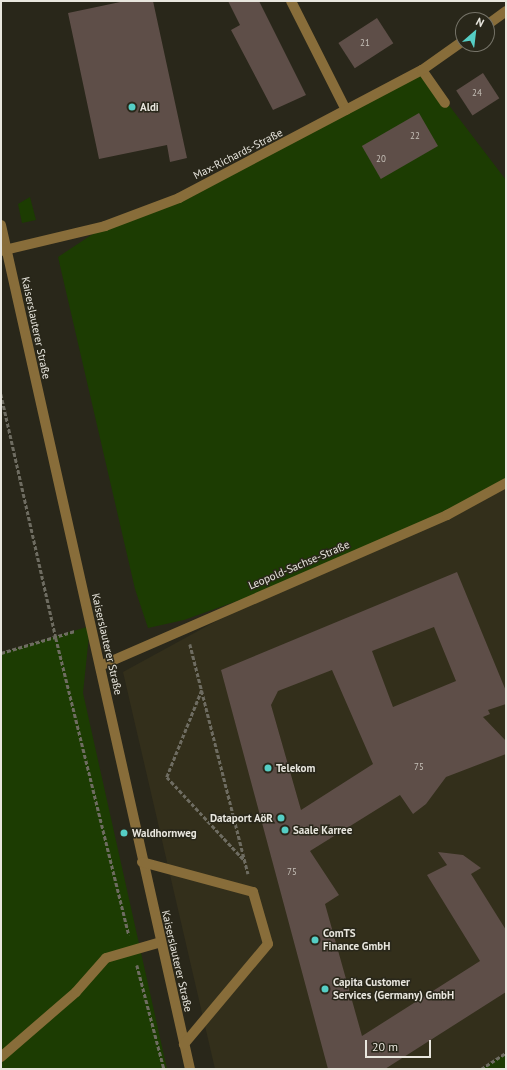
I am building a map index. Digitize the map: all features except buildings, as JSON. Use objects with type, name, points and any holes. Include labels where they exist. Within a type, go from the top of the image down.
[{"type":"street","points":[[291,1],[346,110]]},
{"type":"street","points":[[495,19],[506,11]]},
{"type":"street","name":"Max-Richards-Straße","points":[[4,250],[105,226],[179,198],[422,70],[455,47]]},
{"type":"street","points":[[422,70],[445,103]]},
{"type":"street","name":"Kaiserslauterer Straße","points":[[1,225],[4,250],[100,666],[142,862],[190,1069]]},
{"type":"street","name":"Leopold-Sachse-Straße","points":[[100,666],[447,515],[506,483]]},
{"type":"street","points":[[142,862],[253,892],[268,944],[184,1044]]},
{"type":"street","points":[[1,1057],[76,992],[106,958],[132,948],[161,942]]},
{"type":"path","points":[[1,394],[56,638],[132,948],[164,1069]]},
{"type":"path","points":[[1,653],[56,638],[90,626]]},
{"type":"path","points":[[186,628],[253,892]]},
{"type":"path","points":[[202,689],[167,777],[245,860]]},
{"type":"path","points":[[481,1069],[506,1053]]},
{"type":"shaded area","points":[[506,480],[506,1053],[482,1069],[215,1069],[123,672],[282,585]]},
{"type":"green space","points":[[422,70],[506,180],[506,483],[282,585],[184,620],[148,628],[135,589],[58,257],[105,226],[179,198]]},
{"type":"green space","points":[[30,197],[36,220],[22,223],[18,204]]},
{"type":"green space","points":[[90,626],[83,693],[167,1069],[1,1069],[1,653]]},
{"type":"green space","points":[[506,1053],[506,1069],[481,1069]]},
{"type":"place","name":"Aldi","points":[[132,107]]},
{"type":"place","name":"Telekom","points":[[268,768]]},
{"type":"place","name":"Dataport AöR","points":[[281,818]]},
{"type":"place","name":"Saale Karree","points":[[285,830]]},
{"type":"place","name":"Waldhornweg","points":[[124,833]]},
{"type":"place","name":"ComTS Finance GmbH","points":[[315,940]]},
{"type":"place","name":"Capita Customer Services (Germany) GmbH","points":[[325,989]]}]
